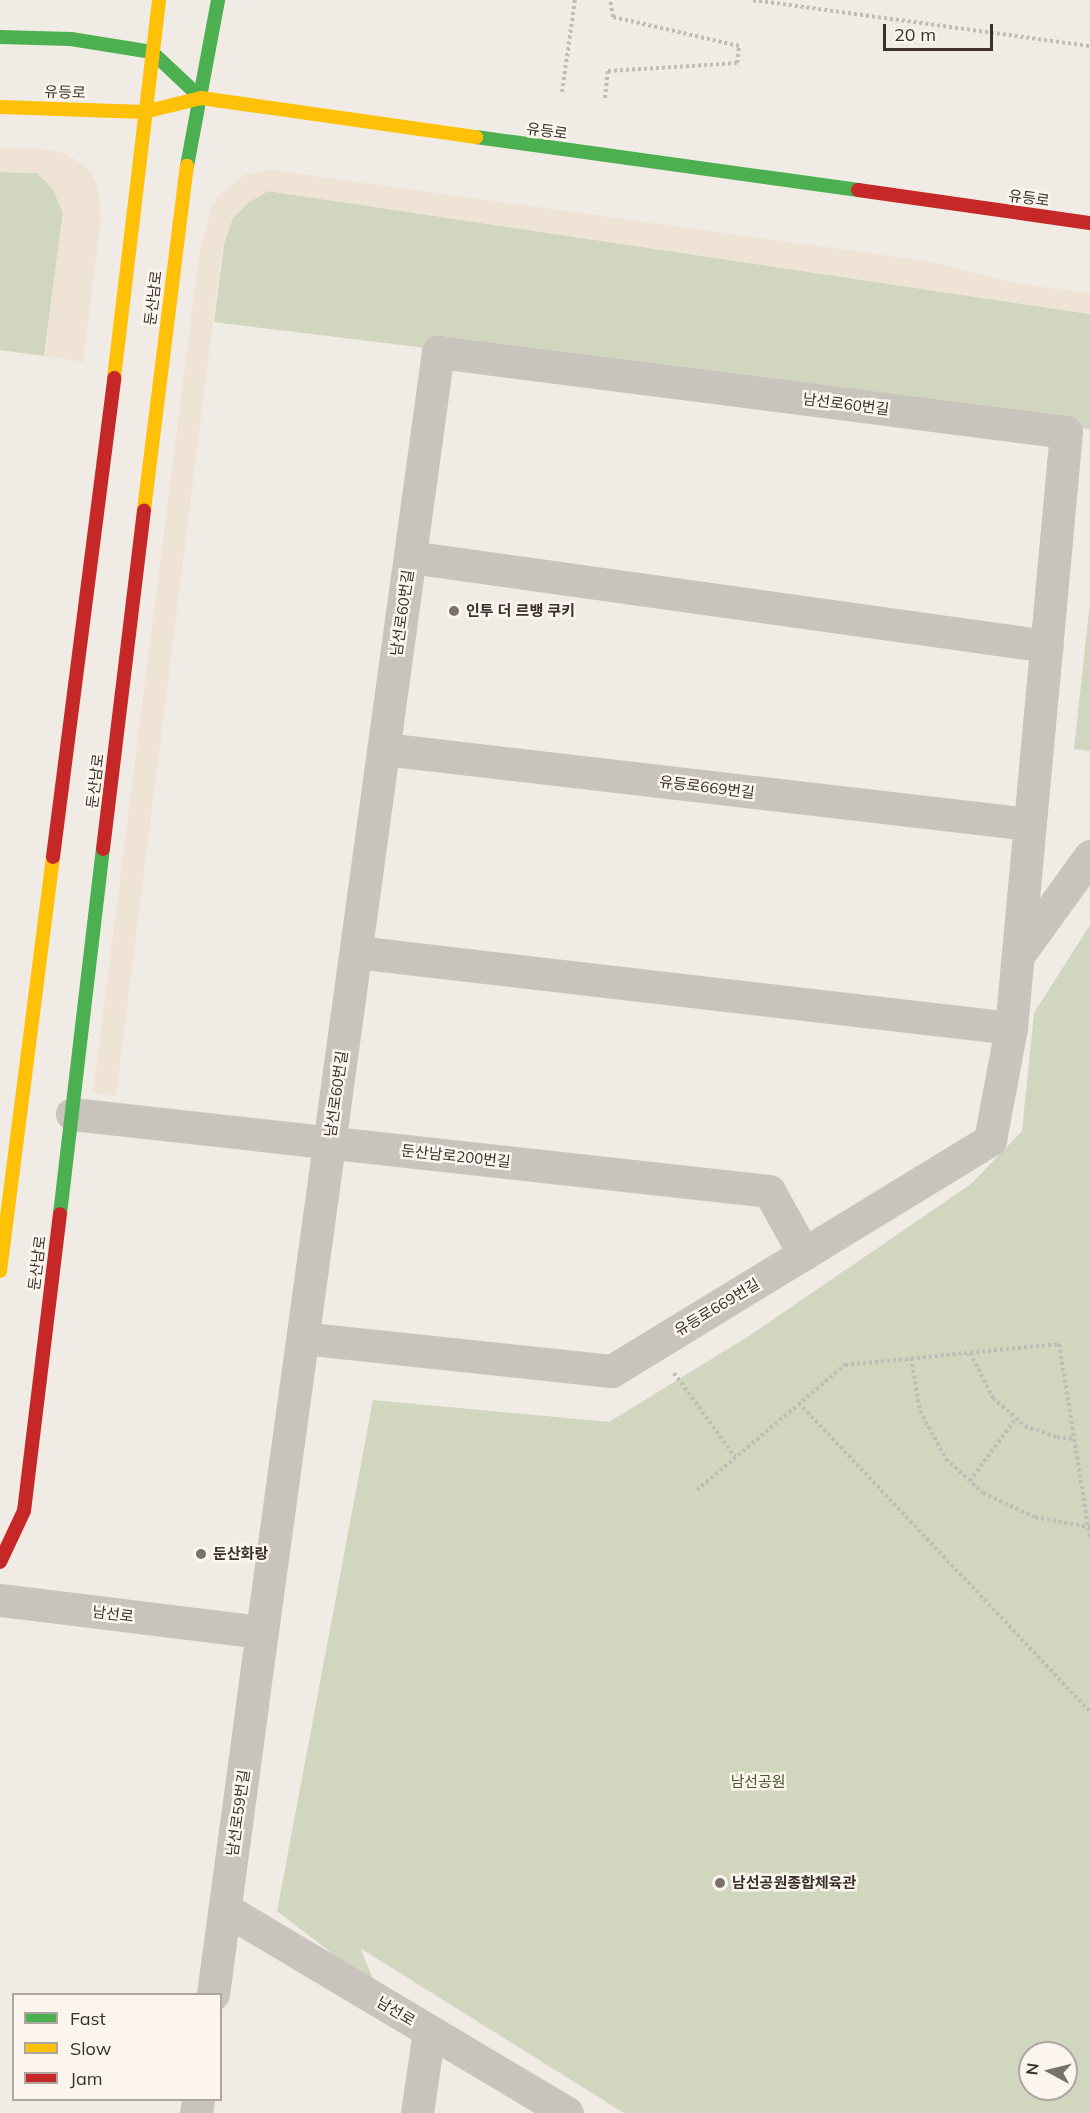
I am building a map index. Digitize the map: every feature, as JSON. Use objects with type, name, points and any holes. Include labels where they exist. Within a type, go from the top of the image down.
[{"type":"main road","name":"둔산남로","points":[[0,1271],[10,1102],[138,193],[144,112],[159,0]]},
{"type":"main road","name":"둔산남로","points":[[0,1562],[24,1511],[181,199],[218,0]]},
{"type":"main road","points":[[0,37],[71,39],[152,52],[201,98]]},
{"type":"main road","name":"유등로","points":[[0,107],[144,112],[201,98],[1090,223]]},
{"type":"street","name":"남선로60번길","points":[[262,1632],[438,352],[1066,432]]},
{"type":"street","name":"유등로669번길","points":[[303,1338],[611,1371],[990,1140],[1011,1028],[1066,432]]},
{"type":"street","name":"남선로60번길","points":[[410,557],[1047,646]]},
{"type":"street","name":"유등로669번길","points":[[384,749],[1030,824]]},
{"type":"street","points":[[1018,955],[1090,856]]},
{"type":"street","points":[[356,952],[1011,1028]]},
{"type":"street","name":"둔산남로200번길","points":[[72,1114],[769,1191],[804,1254]]},
{"type":"street","name":"남선로","points":[[0,1600],[262,1632]]},
{"type":"street","name":"남선로59번길","points":[[213,1993],[262,1632]]},
{"type":"street","name":"남선로","points":[[225,1909],[567,2113]]},
{"type":"street","points":[[417,2113],[429,2031]]},
{"type":"path","points":[[562,92],[575,0]]},
{"type":"path","points":[[605,98],[609,71],[737,63],[739,46],[613,17],[610,0]]},
{"type":"path","points":[[753,0],[1090,46]]},
{"type":"path","points":[[697,1490],[845,1365],[1059,1344],[1090,1538]]},
{"type":"path","points":[[654,1345],[735,1457]]},
{"type":"path","points":[[970,1353],[993,1398],[1025,1426],[1057,1437],[1074,1439]]},
{"type":"path","points":[[911,1358],[920,1411],[946,1459],[969,1481],[983,1493],[1035,1516],[1089,1527]]},
{"type":"path","points":[[799,1403],[1090,1712]]},
{"type":"path","points":[[969,1481],[1016,1418]]},
{"type":"path","points":[[1083,1702],[1090,1701]]},
{"type":"green space","points":[[0,172],[37,173],[53,189],[63,213],[44,356],[0,350]]},
{"type":"green space","points":[[268,191],[1090,314],[1090,429],[214,322],[225,237],[233,218],[249,202]]},
{"type":"green space","points":[[1090,601],[1090,751],[1074,749]]},
{"type":"green space","name":"남선공원","points":[[1090,925],[1090,2113],[624,2113],[360,1948],[377,1988],[277,1911],[373,1400],[609,1422],[749,1336],[971,1184],[1022,1131],[1034,1013]]},
{"type":"shaded area","points":[[0,147],[54,150],[67,154],[89,169],[98,187],[101,218],[83,362],[44,356],[63,212],[53,189],[37,173],[0,172]]},
{"type":"shaded area","points":[[271,170],[933,262],[1018,284],[1090,293],[1090,314],[268,191],[249,202],[233,218],[222,250],[116,1096],[93,1093],[200,248],[213,204],[222,192],[244,175]]},
{"type":"traffic: fast","points":[[187,166],[218,0]]},
{"type":"traffic: fast","points":[[0,37],[71,39],[152,52],[201,98]]},
{"type":"traffic: fast","points":[[476,137],[858,190]]},
{"type":"traffic: fast","points":[[60,1214],[103,849]]},
{"type":"traffic: slow","points":[[114,378],[159,0]]},
{"type":"traffic: slow","points":[[0,107],[144,112],[201,98],[476,137]]},
{"type":"traffic: slow","points":[[144,510],[187,166]]},
{"type":"traffic: slow","points":[[0,1271],[53,857]]},
{"type":"traffic: jam","points":[[858,190],[1090,223]]},
{"type":"traffic: jam","points":[[53,857],[114,378]]},
{"type":"traffic: jam","points":[[103,849],[144,510]]},
{"type":"traffic: jam","points":[[0,1562],[24,1511],[60,1214]]},
{"type":"place","name":"인투 더 르뱅 쿠키","points":[[454,611]]},
{"type":"place","name":"둔산화랑","points":[[201,1554]]},
{"type":"place","name":"남선공원종합체육관","points":[[720,1883]]}]
